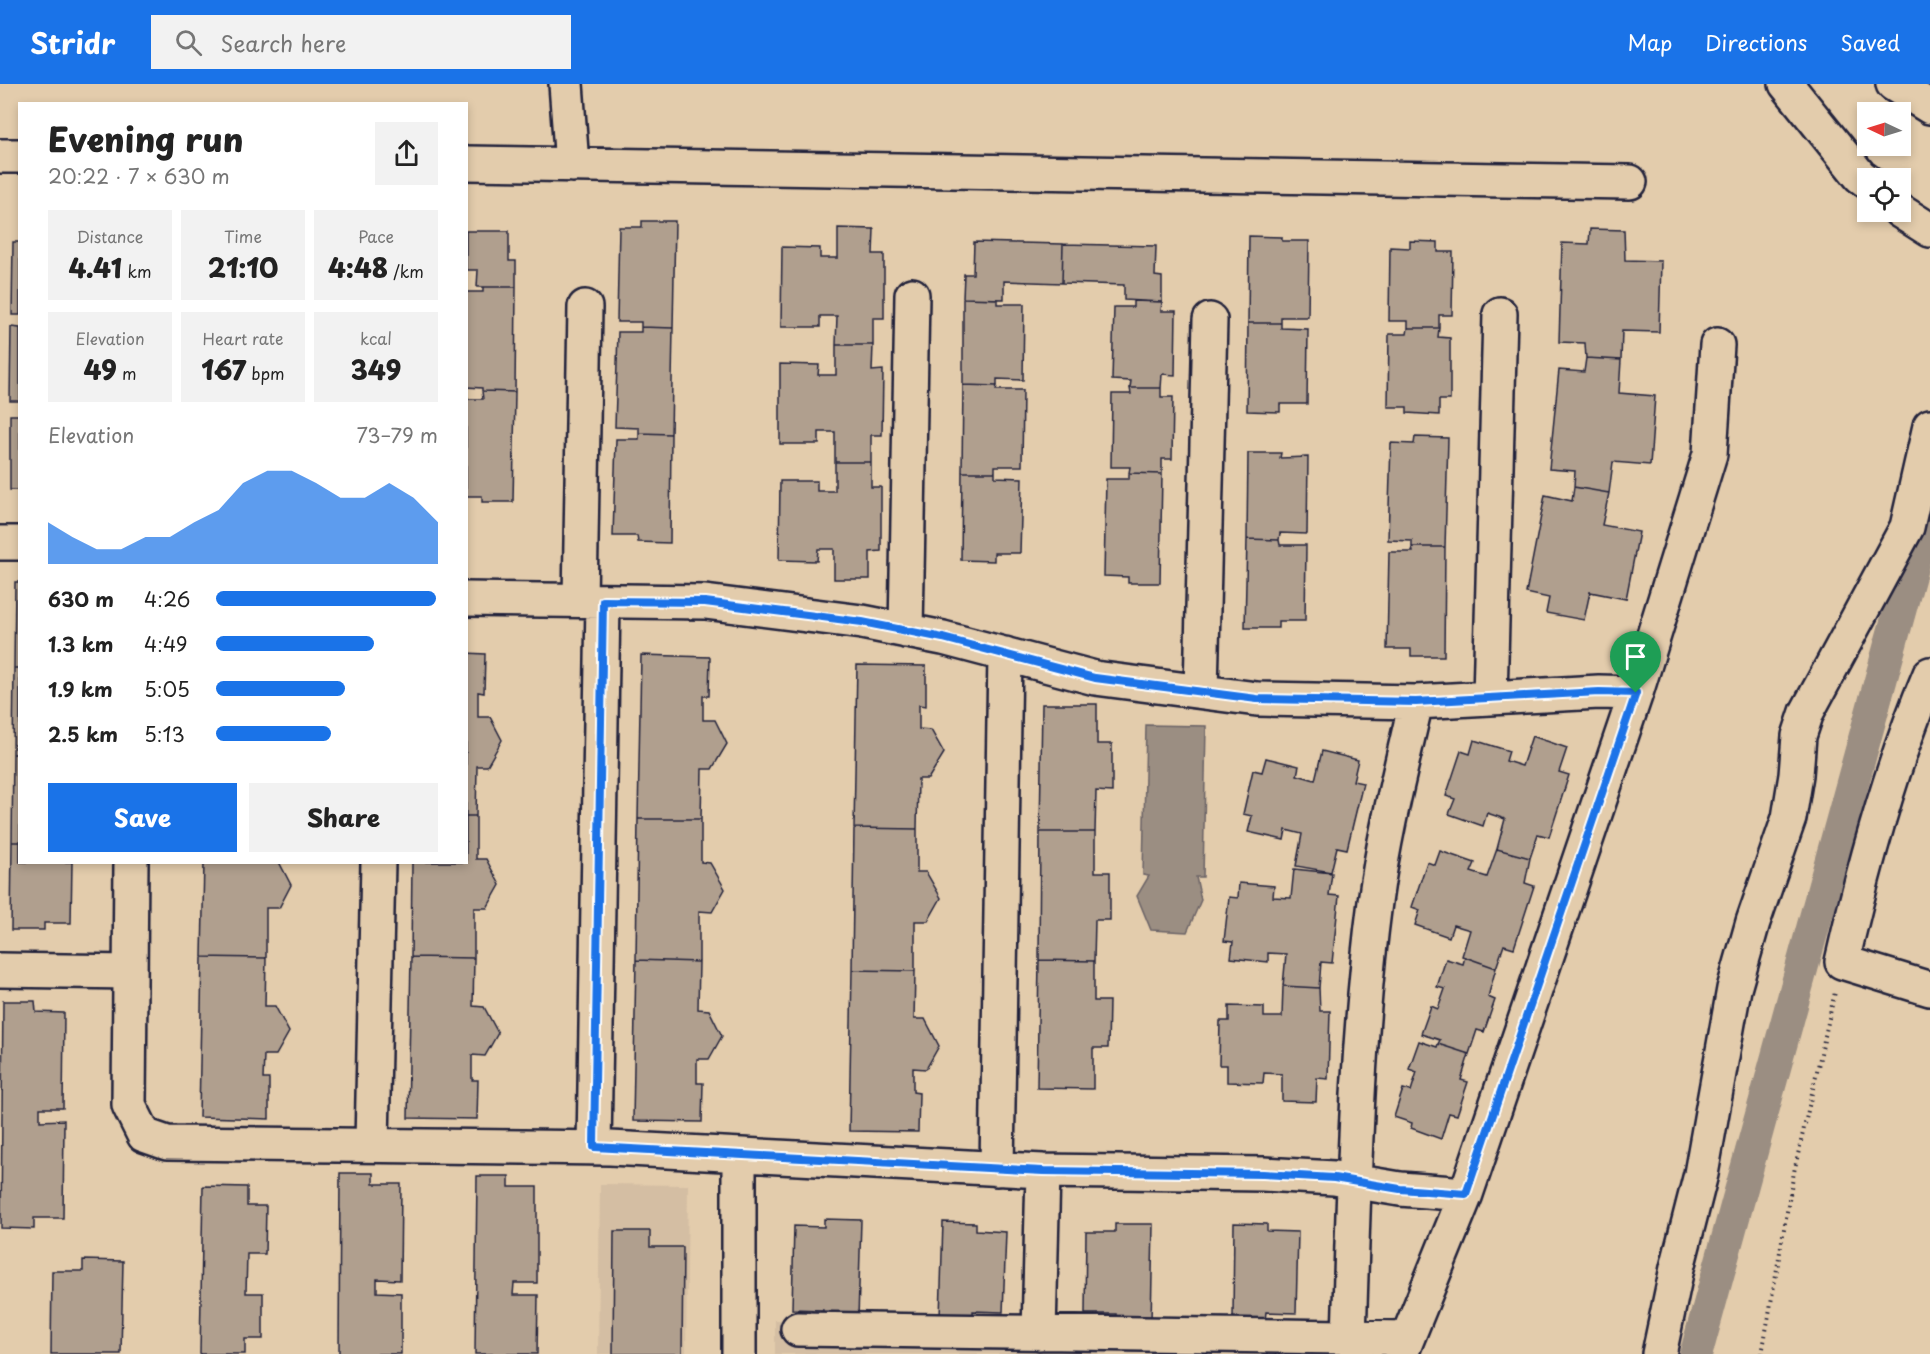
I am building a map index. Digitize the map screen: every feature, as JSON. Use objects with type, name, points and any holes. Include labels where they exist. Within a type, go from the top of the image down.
[{"type":"street","points":[[566,84],[572,165]]},
{"type":"street","points":[[1786,84],[1857,169]]},
{"type":"street","points":[[1893,84],[1930,107]]},
{"type":"street","points":[[0,156],[18,156]]},
{"type":"street","points":[[468,164],[1630,182]]},
{"type":"street","points":[[1911,218],[1930,230]]},
{"type":"street","points":[[906,631],[912,295]]},
{"type":"street","points":[[585,307],[591,600],[594,1147]]},
{"type":"street","points":[[1490,698],[1500,314]]},
{"type":"street","points":[[1201,692],[1210,320]]},
{"type":"street","points":[[798,1329],[1349,1337],[1404,1346],[1466,1194],[1636,693],[1710,454],[1716,345]]},
{"type":"street","points":[[1659,1354],[1701,1174],[1734,989],[1753,922],[1789,819],[1799,736],[1807,712],[1907,527],[1930,426]]},
{"type":"street","points":[[0,543],[18,543]]},
{"type":"street","points":[[468,599],[705,602],[862,622],[1005,654],[1095,678],[1257,699],[1416,702],[1599,692],[1636,693]]},
{"type":"street","points":[[997,1169],[1005,654]]},
{"type":"street","points":[[1930,674],[1889,788],[1856,903],[1842,962],[1930,989]]},
{"type":"street","points":[[1349,1337],[1359,1068],[1375,901],[1387,824],[1416,702]]},
{"type":"street","points":[[131,864],[129,1105],[144,1135],[167,1143],[594,1147],[1043,1171],[1263,1174],[1334,1178],[1400,1189],[1466,1194]]},
{"type":"street","points":[[372,1144],[378,864]]},
{"type":"street","points":[[0,970],[130,972]]},
{"type":"street","points":[[739,1155],[739,1354]]},
{"type":"street","points":[[1039,1333],[1043,1171]]},
{"type":"path","points":[[1762,1354],[1794,1172],[1842,962]]},
{"type":"shaded area","points":[[1146,725],[1206,726],[1203,877],[1196,877],[1201,900],[1187,932],[1151,930],[1137,896],[1149,876],[1143,875]]},
{"type":"shaded area","points":[[600,1184],[688,1185],[686,1354],[598,1354]]},
{"type":"shaded area","points":[[775,1320],[1320,1326],[1320,1354],[775,1354]]},
{"type":"building","points":[[642,221],[675,221],[673,328],[641,327],[641,322],[617,322],[619,227],[642,227]]},
{"type":"building","points":[[838,228],[874,229],[873,254],[884,254],[884,318],[873,318],[873,345],[836,345],[837,316],[820,316],[820,327],[781,327],[782,247],[820,248],[820,258],[838,258]]},
{"type":"building","points":[[1590,229],[1624,230],[1625,260],[1661,261],[1659,332],[1622,331],[1621,360],[1586,358],[1585,343],[1559,342],[1562,243],[1589,244]]},
{"type":"building","points":[[468,231],[509,231],[509,261],[516,261],[516,287],[477,287],[478,270],[468,270]]},
{"type":"building","points":[[1249,236],[1282,237],[1282,241],[1309,241],[1308,317],[1281,317],[1281,323],[1248,323]]},
{"type":"building","points":[[1410,241],[1438,242],[1438,252],[1453,252],[1452,315],[1439,315],[1439,328],[1408,328],[1408,321],[1389,321],[1390,247],[1410,248]]},
{"type":"building","points":[[13,242],[18,242],[18,315],[12,315]]},
{"type":"building","points":[[974,242],[1063,244],[1062,283],[1004,281],[1004,299],[963,298],[964,274],[973,274]]},
{"type":"building","points":[[1063,244],[1156,246],[1155,276],[1162,277],[1162,302],[1124,300],[1124,285],[1062,283]]},
{"type":"building","points":[[483,287],[516,287],[515,392],[482,391],[482,388],[468,387],[468,292],[483,292]]},
{"type":"building","points":[[963,298],[997,299],[997,304],[1024,304],[1023,380],[997,379],[997,386],[963,385]]},
{"type":"building","points":[[1133,301],[1162,302],[1161,311],[1176,311],[1175,375],[1162,374],[1161,388],[1130,388],[1131,381],[1112,380],[1114,307],[1133,307]]},
{"type":"building","points":[[1248,323],[1281,323],[1281,328],[1308,329],[1307,404],[1280,404],[1280,412],[1247,411]]},
{"type":"building","points":[[11,327],[18,328],[18,401],[10,401]]},
{"type":"building","points":[[641,327],[673,328],[671,434],[639,433],[639,428],[615,427],[618,332],[641,332]]},
{"type":"building","points":[[1408,328],[1439,328],[1438,337],[1450,338],[1450,400],[1439,400],[1439,415],[1407,413],[1407,407],[1388,407],[1389,334],[1407,334]]},
{"type":"building","points":[[836,345],[873,345],[872,371],[883,370],[882,435],[871,435],[871,462],[835,462],[835,432],[819,432],[819,444],[780,444],[780,364],[819,365],[818,375],[836,375]]},
{"type":"building","points":[[1586,358],[1621,360],[1619,393],[1655,396],[1650,465],[1613,462],[1609,493],[1574,487],[1575,471],[1549,469],[1559,370],[1584,372]]},
{"type":"building","points":[[963,385],[997,386],[996,390],[1023,390],[1022,466],[995,466],[995,472],[962,472]]},
{"type":"building","points":[[1130,388],[1161,388],[1161,397],[1173,397],[1172,459],[1162,459],[1162,474],[1129,473],[1130,467],[1111,467],[1112,394],[1131,394]]},
{"type":"building","points":[[482,391],[515,392],[513,502],[482,502],[482,496],[468,496],[468,399],[483,399]]},
{"type":"building","points":[[10,415],[18,415],[18,490],[10,490]]},
{"type":"building","points":[[639,433],[671,434],[670,543],[638,542],[637,536],[613,536],[616,439],[639,439]]},
{"type":"building","points":[[1415,437],[1448,438],[1445,547],[1412,547],[1412,541],[1388,540],[1391,443],[1414,444]]},
{"type":"building","points":[[1248,453],[1281,453],[1280,458],[1308,457],[1307,534],[1280,533],[1279,540],[1247,539]]},
{"type":"building","points":[[835,462],[871,462],[871,487],[881,487],[881,551],[870,552],[870,579],[834,579],[834,549],[818,549],[817,561],[779,560],[780,481],[817,481],[817,491],[835,491]]},
{"type":"building","points":[[962,472],[995,472],[995,477],[1022,478],[1020,553],[994,553],[994,561],[961,560]]},
{"type":"building","points":[[1129,473],[1162,474],[1160,583],[1128,583],[1128,577],[1104,576],[1106,479],[1129,479]]},
{"type":"building","points":[[1574,487],[1609,493],[1602,525],[1639,532],[1626,599],[1590,592],[1584,620],[1546,613],[1549,598],[1526,593],[1545,495],[1572,501]]},
{"type":"building","points":[[1247,539],[1279,540],[1280,545],[1306,545],[1305,621],[1278,621],[1278,628],[1245,628]]},
{"type":"building","points":[[1412,547],[1445,547],[1444,656],[1411,656],[1411,649],[1387,649],[1389,552],[1413,552]]},
{"type":"building","points":[[15,582],[18,582],[18,668],[14,668]]},
{"type":"building","points":[[468,653],[485,654],[484,693],[478,692],[478,717],[490,717],[502,740],[487,766],[477,766],[476,816],[468,816]]},
{"type":"building","points":[[641,655],[710,657],[709,696],[703,696],[703,720],[715,720],[727,744],[712,769],[702,769],[701,819],[638,819]]},
{"type":"building","points":[[857,665],[926,666],[926,706],[919,705],[919,729],[931,730],[944,753],[928,779],[918,779],[917,829],[854,828]]},
{"type":"building","points":[[14,668],[18,668],[18,754],[13,754]]},
{"type":"building","points":[[1042,704],[1097,704],[1097,744],[1112,744],[1112,792],[1096,791],[1095,832],[1040,832]]},
{"type":"building","points":[[1532,736],[1567,748],[1559,772],[1569,775],[1549,837],[1538,834],[1530,858],[1497,849],[1505,819],[1487,813],[1483,826],[1449,814],[1455,799],[1446,796],[1461,751],[1470,754],[1474,740],[1509,751],[1506,761],[1522,766]]},
{"type":"building","points":[[1322,751],[1358,760],[1353,781],[1363,783],[1347,849],[1337,847],[1331,872],[1296,866],[1302,834],[1286,830],[1284,840],[1248,832],[1252,816],[1243,814],[1253,770],[1262,772],[1266,758],[1299,766],[1297,775],[1315,780]]},
{"type":"building","points":[[13,754],[18,754],[18,842],[12,842]]},
{"type":"building","points":[[468,816],[476,816],[476,859],[486,859],[500,885],[487,908],[474,908],[474,958],[411,957],[412,864],[468,864]]},
{"type":"building","points":[[638,819],[701,819],[701,862],[710,863],[725,889],[712,912],[699,911],[699,962],[636,960]]},
{"type":"building","points":[[854,828],[917,829],[917,872],[926,872],[941,898],[928,921],[915,921],[915,971],[852,970]]},
{"type":"building","points":[[1040,832],[1095,832],[1095,872],[1110,872],[1110,920],[1095,920],[1094,961],[1039,960]]},
{"type":"building","points":[[12,842],[18,842],[18,864],[72,864],[71,923],[44,923],[44,930],[11,930]]},
{"type":"building","points":[[1497,849],[1530,858],[1525,883],[1534,886],[1514,948],[1504,945],[1496,968],[1462,956],[1470,930],[1453,925],[1449,937],[1415,925],[1420,910],[1412,907],[1427,862],[1435,865],[1440,851],[1475,863],[1471,872],[1487,877]]},
{"type":"building","points":[[204,864],[280,864],[291,885],[279,908],[266,908],[266,958],[202,957]]},
{"type":"building","points":[[1294,869],[1332,873],[1329,895],[1339,896],[1332,963],[1321,962],[1319,988],[1283,986],[1286,954],[1268,953],[1268,962],[1231,958],[1233,942],[1224,941],[1229,897],[1238,898],[1239,883],[1274,886],[1273,897],[1291,898]]},
{"type":"building","points":[[202,957],[266,958],[265,1006],[275,1006],[289,1032],[276,1055],[264,1055],[263,1079],[269,1079],[269,1119],[199,1117]]},
{"type":"building","points":[[411,957],[474,958],[473,1006],[484,1007],[498,1033],[485,1056],[472,1055],[472,1080],[478,1080],[477,1119],[408,1118]]},
{"type":"building","points":[[1465,957],[1496,968],[1488,997],[1495,1000],[1484,1032],[1477,1030],[1469,1054],[1438,1044],[1440,1040],[1421,1034],[1431,1006],[1438,1009],[1445,989],[1437,987],[1446,959],[1463,964]]},
{"type":"building","points":[[636,960],[699,962],[698,1009],[709,1010],[722,1036],[709,1059],[697,1059],[697,1083],[703,1083],[702,1122],[633,1121]]},
{"type":"building","points":[[1039,960],[1094,961],[1094,1001],[1109,1001],[1108,1048],[1093,1048],[1093,1089],[1037,1088]]},
{"type":"building","points":[[852,970],[915,971],[914,1019],[925,1019],[939,1046],[926,1069],[913,1068],[913,1092],[919,1093],[918,1132],[849,1131]]},
{"type":"building","points":[[1283,986],[1319,988],[1320,1011],[1330,1011],[1328,1079],[1317,1078],[1316,1102],[1282,1101],[1282,1074],[1264,1073],[1263,1083],[1227,1082],[1227,1065],[1219,1065],[1220,1021],[1229,1021],[1229,1006],[1264,1007],[1264,1017],[1282,1017]]},
{"type":"building","points":[[3,1001],[35,1001],[36,1012],[64,1013],[63,1108],[40,1108],[40,1121],[64,1120],[63,1218],[34,1218],[34,1229],[1,1228]]},
{"type":"building","points":[[1419,1041],[1437,1047],[1438,1044],[1469,1054],[1461,1080],[1468,1082],[1457,1115],[1449,1113],[1441,1139],[1411,1128],[1412,1123],[1394,1117],[1403,1089],[1411,1091],[1417,1072],[1409,1069]]},
{"type":"building","points":[[340,1173],[373,1173],[373,1184],[401,1184],[400,1280],[377,1279],[377,1292],[401,1293],[401,1354],[339,1354]]},
{"type":"building","points":[[477,1176],[509,1176],[509,1187],[537,1187],[537,1283],[514,1283],[513,1295],[538,1295],[537,1354],[475,1354]]},
{"type":"building","points":[[203,1186],[247,1187],[247,1206],[266,1206],[265,1254],[247,1254],[246,1293],[263,1293],[263,1339],[245,1339],[245,1354],[200,1354]]},
{"type":"building","points":[[824,1219],[861,1220],[858,1318],[823,1317],[823,1310],[792,1309],[794,1226],[824,1227]]},
{"type":"building","points":[[943,1222],[976,1223],[976,1230],[1006,1232],[1003,1312],[973,1311],[973,1319],[940,1318]]},
{"type":"building","points":[[1234,1223],[1267,1224],[1267,1231],[1298,1232],[1296,1313],[1266,1312],[1265,1320],[1233,1319]]},
{"type":"building","points":[[1115,1224],[1153,1224],[1151,1322],[1116,1322],[1116,1314],[1085,1314],[1086,1232],[1115,1232]]},
{"type":"building","points":[[614,1231],[650,1231],[650,1247],[683,1247],[682,1354],[613,1354]]},
{"type":"building","points":[[83,1260],[123,1261],[121,1354],[51,1354],[52,1271],[83,1271]]},
{"type":"waterway","points":[[1696,1354],[1930,500]]},
{"type":"route","points":[[603,601],[705,602],[862,622],[943,638],[1095,678],[1257,699],[1416,702],[1599,692],[1636,693],[1466,1194],[1400,1189],[1334,1178],[1263,1174],[1043,1171],[594,1147],[603,601]]}]
